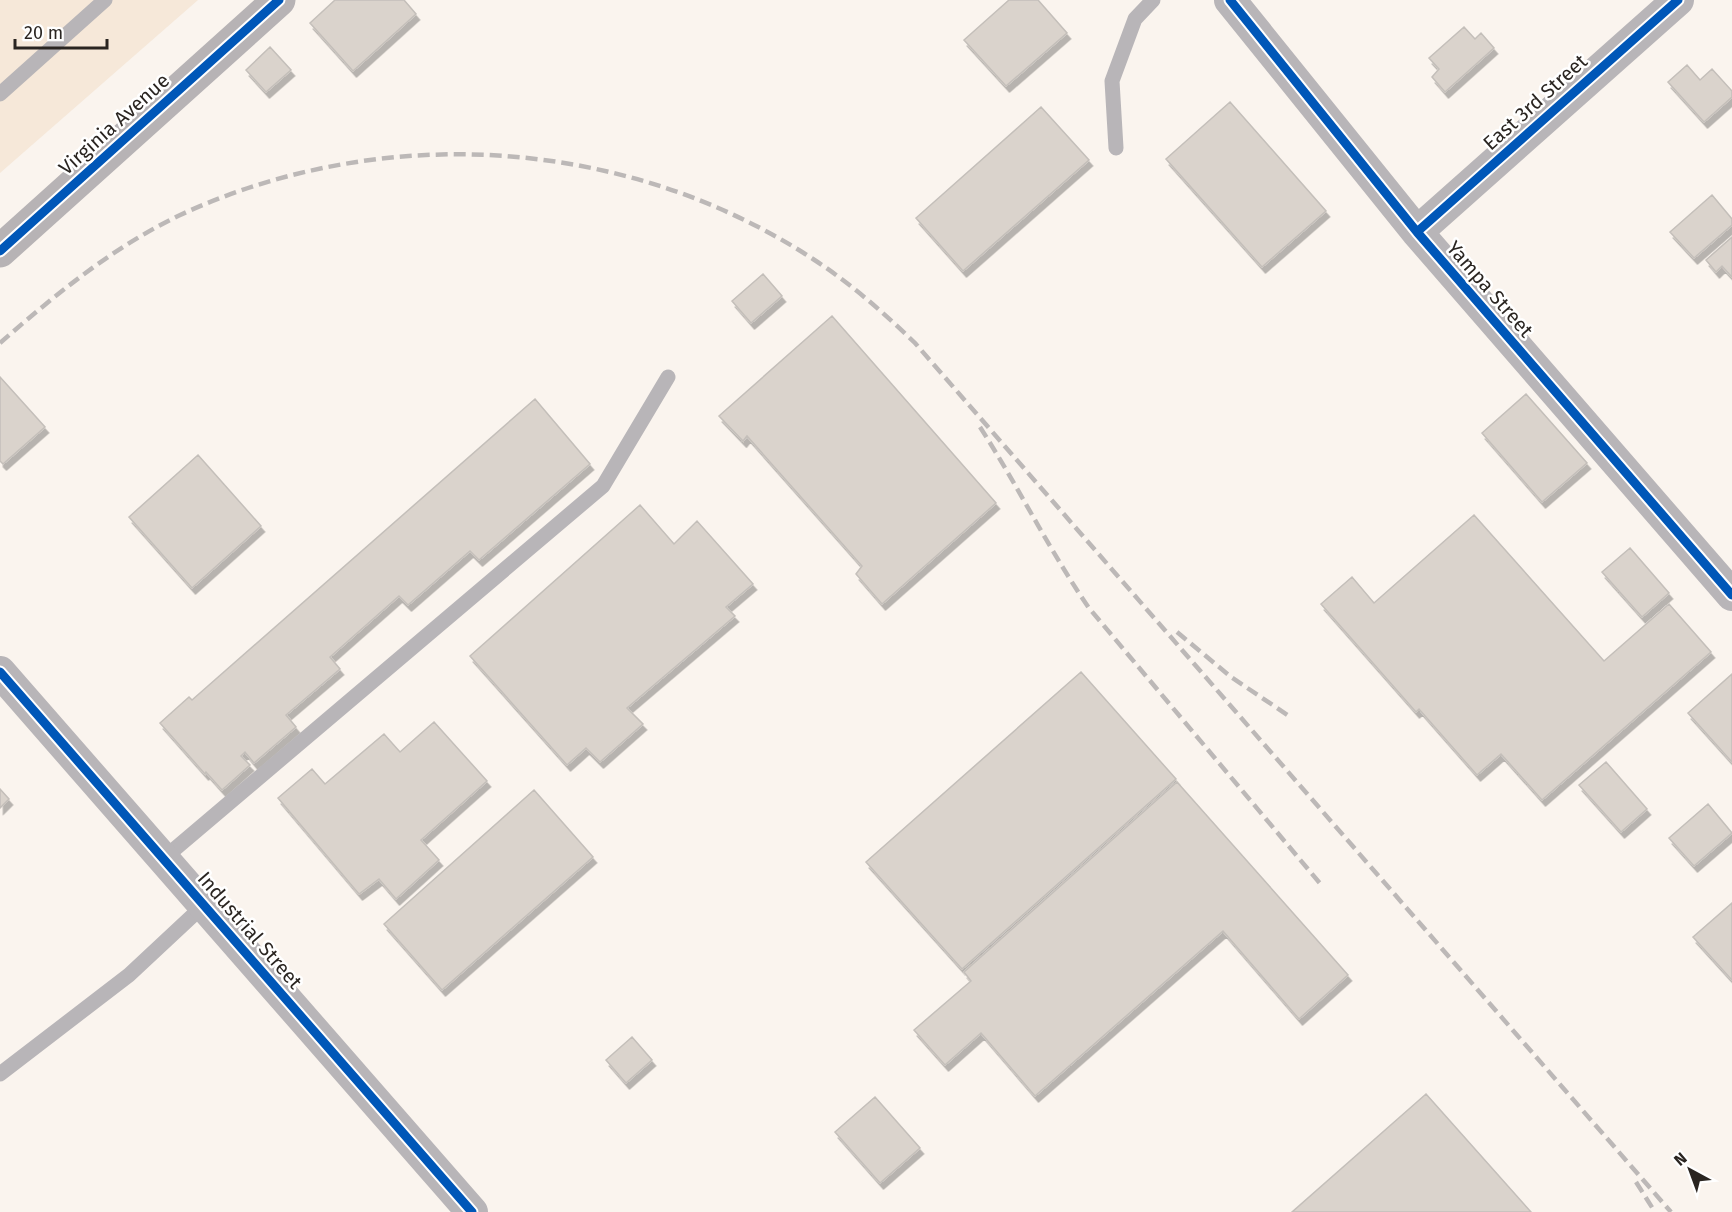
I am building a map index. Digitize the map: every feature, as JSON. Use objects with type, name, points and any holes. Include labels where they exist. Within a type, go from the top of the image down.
[{"type":"street","name":"Virginia Avenue","points":[[0,251],[279,0]]},
{"type":"street","name":"Yampa Street","points":[[1230,0],[1417,232],[1732,595]]},
{"type":"street","name":"East 3rd Street","points":[[1417,232],[1678,0]]},
{"type":"street","name":"Industrial Street","points":[[0,672],[472,1212]]},
{"type":"lane","points":[[0,94],[105,0]]},
{"type":"lane","points":[[1116,148],[1112,81],[1135,19],[1153,0]]},
{"type":"lane","points":[[163,859],[603,486],[668,377]]},
{"type":"lane","points":[[0,1074],[129,975],[204,905]]},
{"type":"shaded area","points":[[0,0],[198,0],[0,173]]},
{"type":"building","points":[[335,0],[404,0],[416,14],[353,71],[310,23]]},
{"type":"building","points":[[1009,0],[1038,0],[1067,33],[1006,86],[964,40]]},
{"type":"building","points":[[1464,27],[1475,39],[1481,33],[1494,48],[1445,92],[1432,77],[1439,69],[1429,58]]},
{"type":"building","points":[[270,47],[291,70],[266,92],[246,70]]},
{"type":"building","points":[[1687,65],[1700,80],[1712,69],[1732,91],[1732,97],[1704,122],[1668,82]]},
{"type":"building","points":[[1230,102],[1326,211],[1262,267],[1166,159]]},
{"type":"building","points":[[1041,107],[1089,160],[963,271],[916,218]]},
{"type":"building","points":[[1712,195],[1732,219],[1732,225],[1694,258],[1670,232]]},
{"type":"building","points":[[1732,237],[1732,277],[1722,266],[1716,272],[1706,260]]},
{"type":"building","points":[[763,274],[782,296],[751,323],[732,301]]},
{"type":"building","points":[[832,316],[996,503],[882,604],[856,574],[862,566],[747,436],[743,441],[719,416]]},
{"type":"building","points":[[0,377],[45,427],[3,464],[0,461]]},
{"type":"building","points":[[1526,394],[1587,463],[1542,502],[1482,433]]},
{"type":"building","points":[[535,399],[590,464],[479,560],[470,551],[408,605],[399,596],[330,657],[340,669],[286,715],[296,727],[254,763],[245,752],[241,756],[250,765],[222,790],[160,723],[189,697],[192,700]]},
{"type":"building","points":[[198,455],[261,526],[192,588],[129,517]]},
{"type":"building","points":[[640,505],[674,544],[697,521],[753,584],[726,607],[735,616],[627,708],[643,724],[600,762],[586,748],[567,765],[470,656]]},
{"type":"building","points":[[1474,515],[1604,661],[1669,604],[1711,652],[1542,800],[1501,754],[1477,775],[1419,709],[1416,712],[1321,604],[1352,577],[1374,603]]},
{"type":"building","points":[[1630,548],[1669,593],[1642,617],[1602,572]]},
{"type":"building","points":[[1081,672],[1176,779],[962,969],[866,862]]},
{"type":"building","points":[[1732,674],[1732,762],[1688,713]]},
{"type":"building","points":[[434,722],[487,781],[421,840],[439,860],[396,899],[379,879],[359,894],[278,798],[312,769],[325,784],[384,734],[400,752]]},
{"type":"building","points":[[1606,762],[1647,809],[1621,832],[1579,785]]},
{"type":"building","points":[[1177,782],[1348,975],[1299,1019],[1223,931],[1035,1096],[981,1033],[945,1065],[914,1030],[971,981],[964,972]]},
{"type":"building","points":[[0,789],[9,799],[0,808]]},
{"type":"building","points":[[534,790],[593,857],[442,990],[384,924]]},
{"type":"building","points":[[1708,804],[1732,833],[1694,866],[1669,838]]},
{"type":"building","points":[[1732,903],[1732,980],[1693,937]]},
{"type":"building","points":[[632,1037],[652,1060],[626,1083],[606,1060]]},
{"type":"building","points":[[1426,1094],[1531,1212],[1292,1212]]},
{"type":"building","points":[[875,1097],[920,1148],[880,1183],[835,1132]]},
{"type":"railway","points":[[0,343],[42,307],[107,258],[178,216],[256,186],[336,165],[419,155],[501,156],[583,166],[663,187],[740,218],[827,268],[866,298],[915,343],[1671,1212]]},
{"type":"railway","points":[[980,427],[1060,564],[1089,608],[1323,887]]},
{"type":"railway","points":[[1177,632],[1231,677],[1292,718]]},
{"type":"railway","points":[[1636,1182],[1655,1212]]},
{"type":"cycle path","points":[[0,251],[279,0]]},
{"type":"cycle path","points":[[1230,0],[1417,232],[1732,595]]},
{"type":"cycle path","points":[[1417,232],[1678,0]]},
{"type":"cycle path","points":[[0,672],[472,1212]]}]
